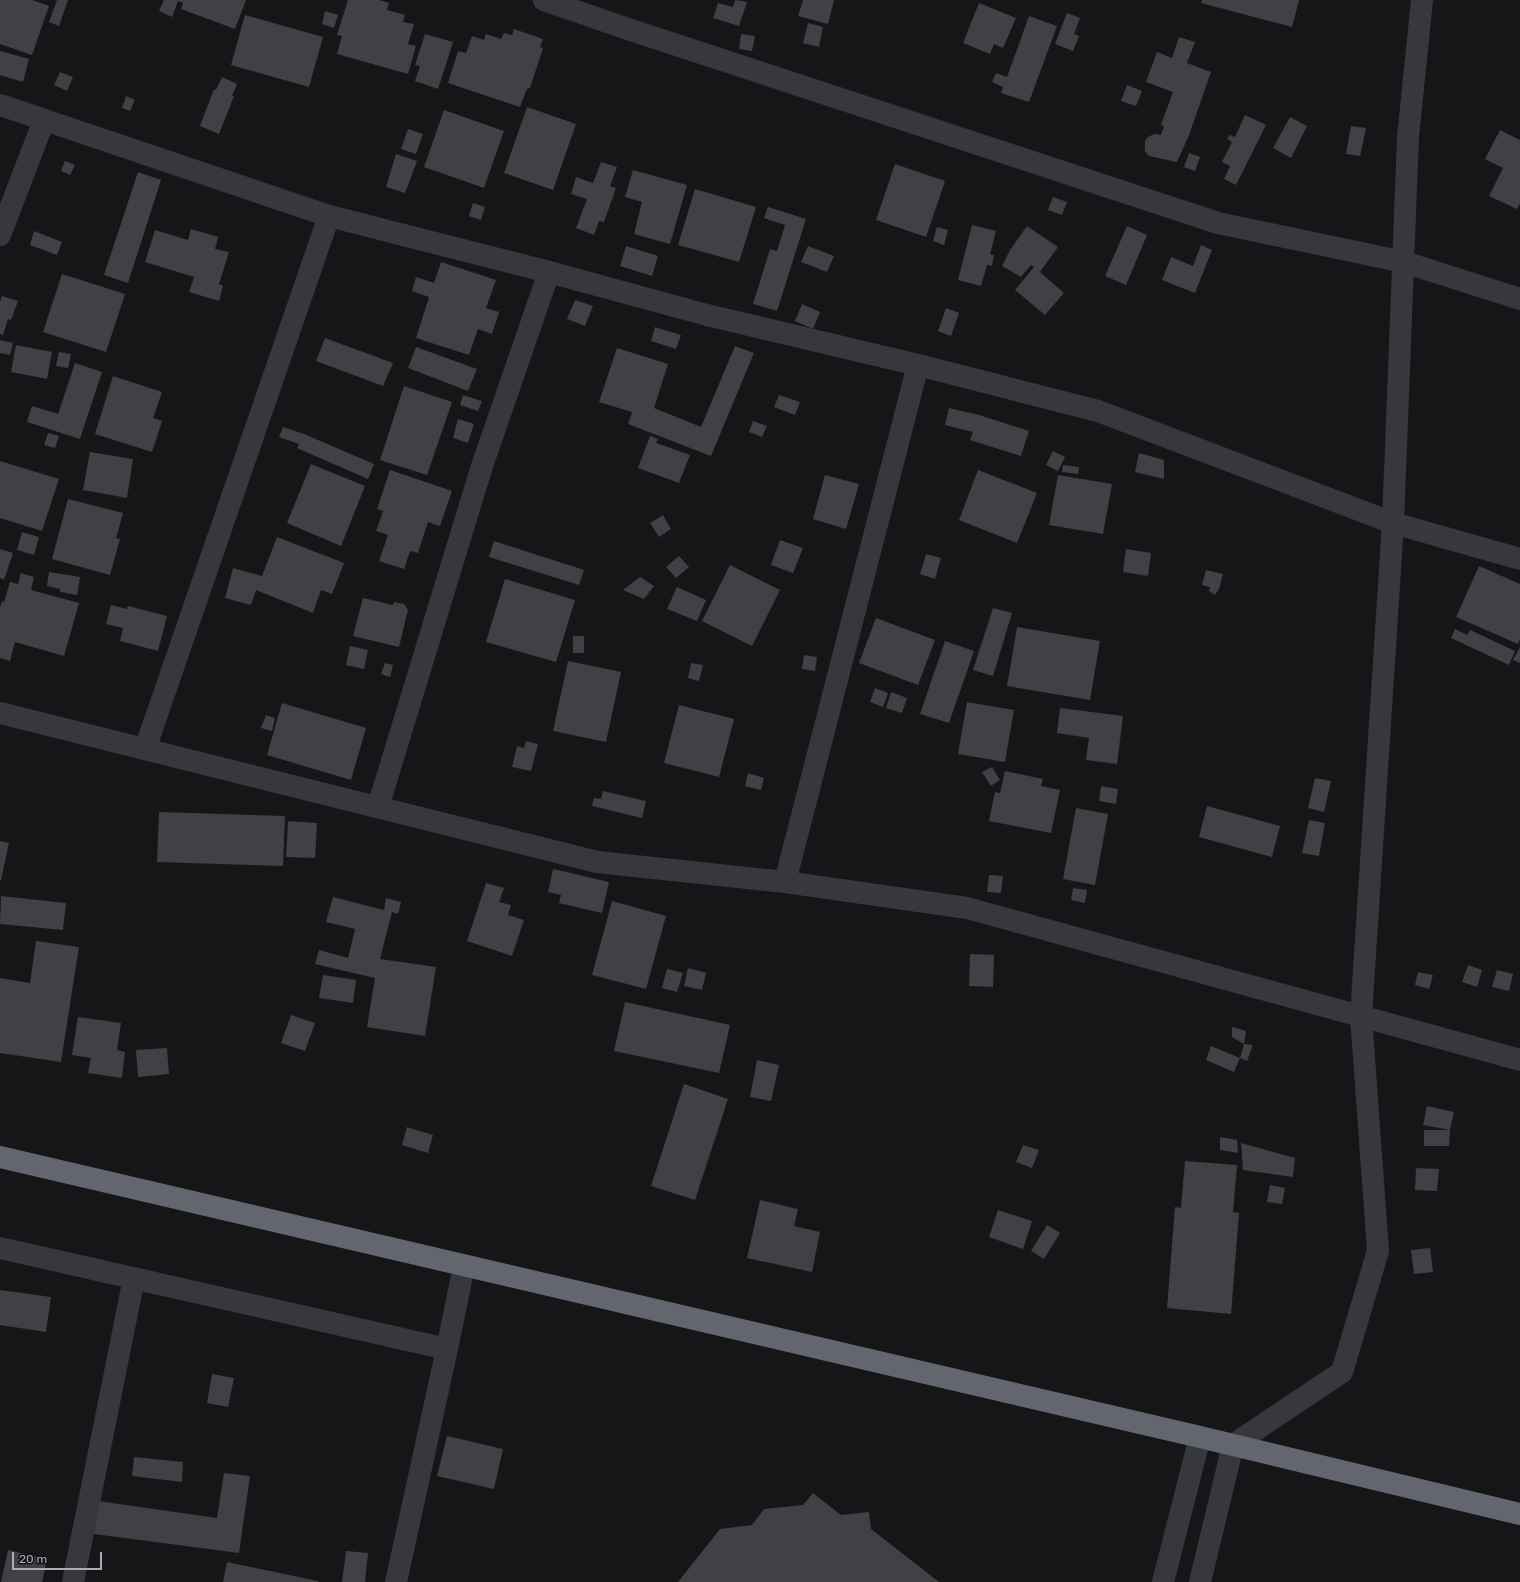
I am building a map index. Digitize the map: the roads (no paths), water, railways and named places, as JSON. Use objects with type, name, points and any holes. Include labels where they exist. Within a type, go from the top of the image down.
[{"type":"highway","points":[[0,1157],[1200,1437],[1520,1514]]},
{"type":"street","points":[[544,0],[1218,223],[1404,262],[1520,299]]},
{"type":"street","points":[[1200,1582],[1233,1445],[1342,1372],[1378,1251],[1361,1016],[1393,523],[1408,137],[1422,0]]},
{"type":"street","points":[[0,105],[329,216],[549,272],[707,315],[918,365],[1098,411],[1393,523],[1520,559]]},
{"type":"street","points":[[0,235],[44,120]]},
{"type":"street","points":[[145,749],[329,216]]},
{"type":"street","points":[[378,807],[482,466],[549,272]]},
{"type":"street","points":[[785,882],[918,365]]},
{"type":"street","points":[[0,713],[597,862],[785,882],[967,908],[1520,1060]]},
{"type":"street","points":[[0,1248],[447,1349]]},
{"type":"street","points":[[396,1582],[464,1266]]},
{"type":"street","points":[[73,1582],[134,1278]]},
{"type":"street","points":[[1163,1582],[1200,1437]]}]
